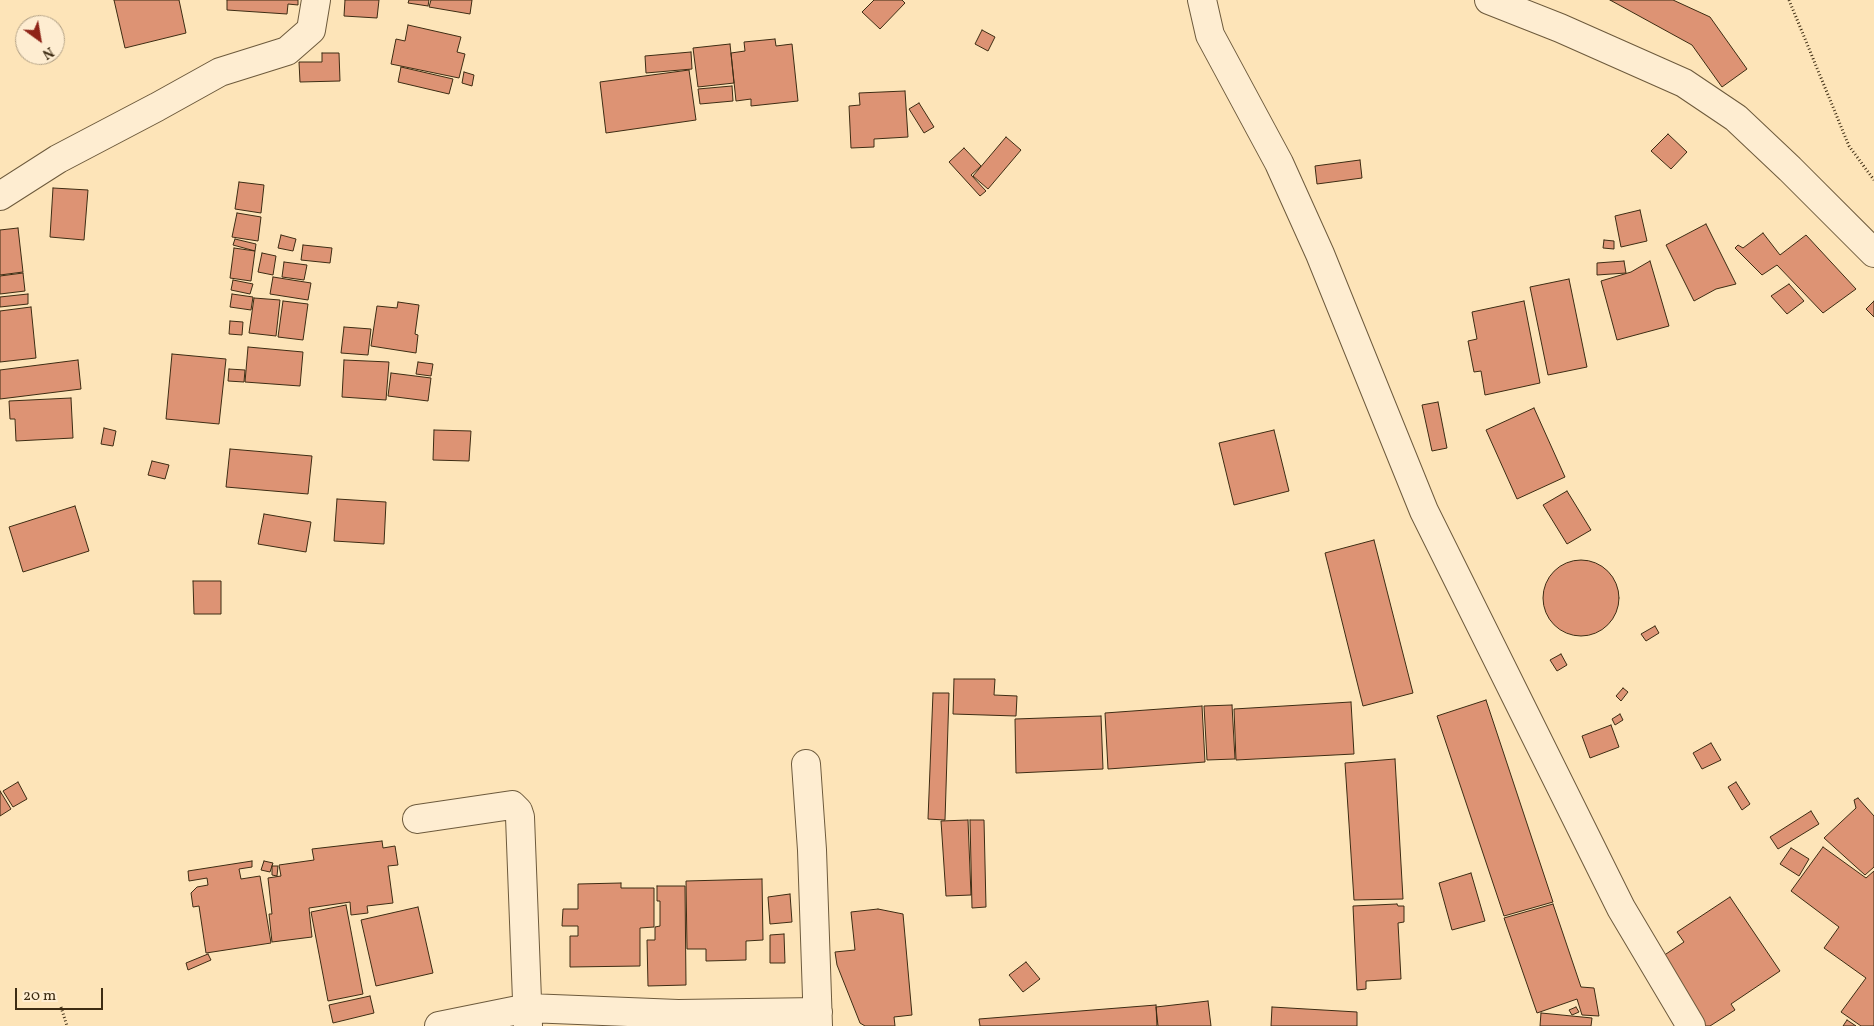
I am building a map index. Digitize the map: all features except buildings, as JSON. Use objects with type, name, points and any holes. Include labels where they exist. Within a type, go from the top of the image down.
[{"type":"street","points":[[0,196],[58,159],[158,107],[220,72],[287,51],[311,30],[316,0]]},
{"type":"street","points":[[1202,0],[1210,36],[1279,163],[1320,254],[1424,511],[1622,908],[1691,1026]]},
{"type":"street","points":[[1490,0],[1560,28],[1692,88],[1736,118],[1874,253]]},
{"type":"street","points":[[439,1026],[528,1017],[678,1014],[818,1019],[812,850],[806,764]]},
{"type":"street","points":[[417,819],[512,805],[518,811],[520,817],[528,1017]]},
{"type":"path","points":[[1789,0],[1849,146],[1874,180]]},
{"type":"path","points":[[61,1007],[67,1026]]}]
